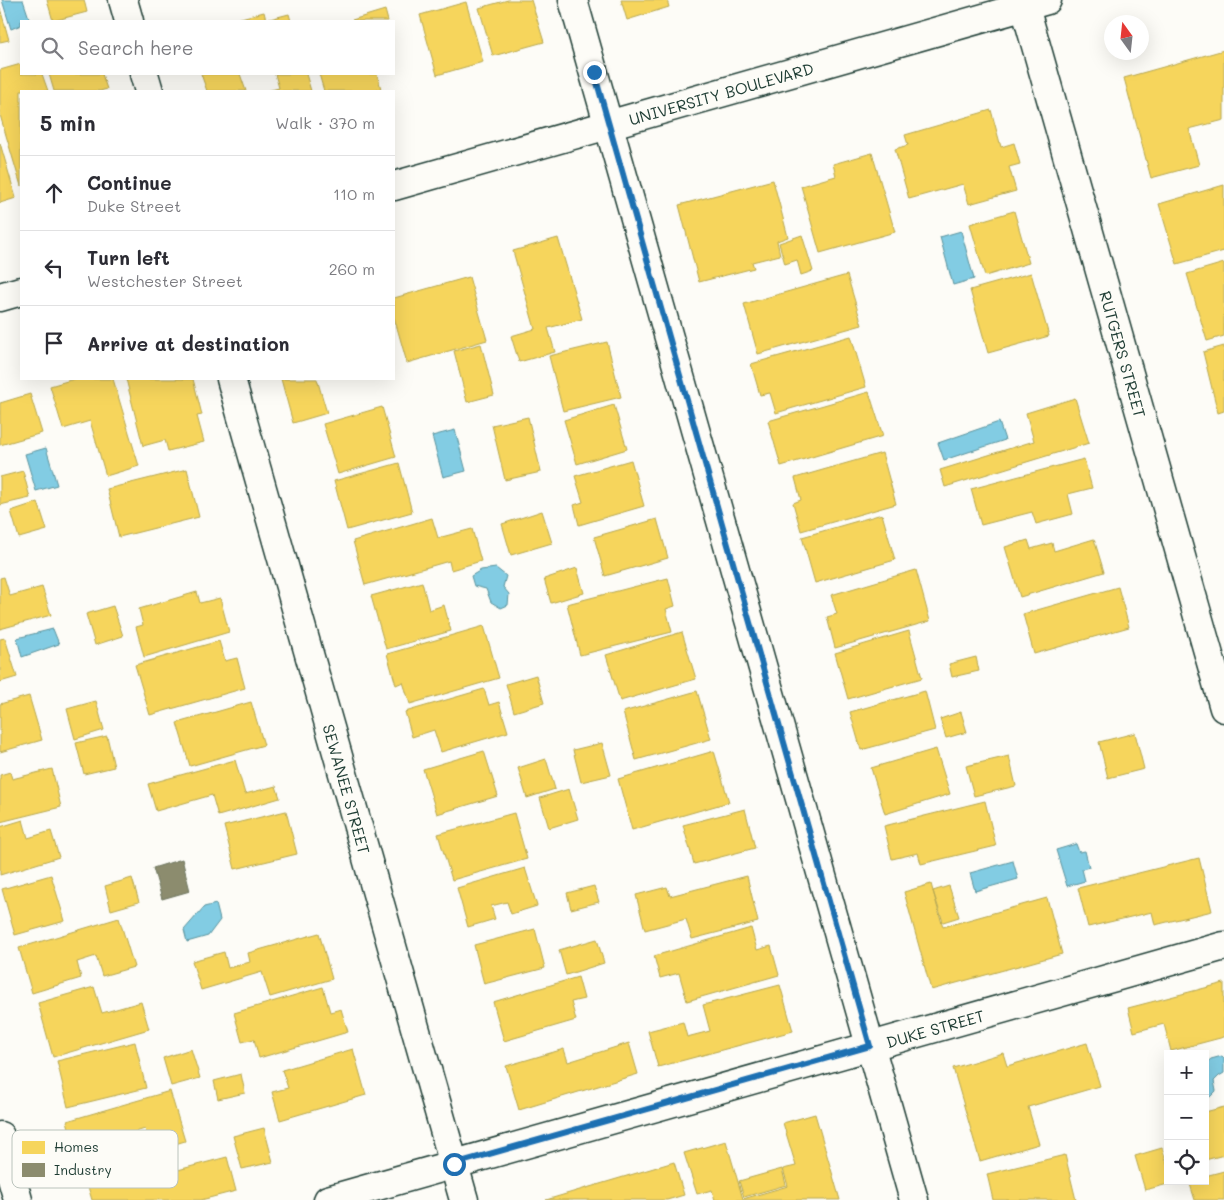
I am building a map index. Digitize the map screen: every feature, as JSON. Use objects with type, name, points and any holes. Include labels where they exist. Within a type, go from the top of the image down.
[{"type":"street","points":[[123,0],[129,20]]},
{"type":"street","points":[[573,0],[914,1200]]},
{"type":"street","name":"UNIVERSITY BOULEVARD","points":[[395,186],[1032,2]]},
{"type":"street","name":"RUTGERS STREET","points":[[1032,2],[1224,708]]},
{"type":"street","points":[[144,75],[149,90]]},
{"type":"street","points":[[0,297],[20,291]]},
{"type":"street","name":"SEWANEE STREET","points":[[231,380],[464,1200]]},
{"type":"street","name":"DUKE STREET","points":[[328,1200],[1224,946]]},
{"type":"street","points":[[0,1136],[12,1179]]},
{"type":"water","points":[[2,0],[23,0],[30,20],[20,20],[20,25],[11,29]]},
{"type":"water","points":[[961,231],[974,279],[953,285],[940,237]]},
{"type":"water","points":[[999,422],[1005,440],[944,460],[938,443]]},
{"type":"water","points":[[455,430],[466,471],[443,477],[432,436]]},
{"type":"water","points":[[46,448],[57,485],[36,491],[25,454]]},
{"type":"water","points":[[496,568],[506,576],[503,587],[509,594],[508,605],[501,608],[491,602],[486,589],[474,586],[471,576],[481,570]]},
{"type":"water","points":[[53,629],[59,644],[22,657],[17,638]]},
{"type":"water","points":[[1076,844],[1079,852],[1085,851],[1089,867],[1082,869],[1085,881],[1067,886],[1056,850]]},
{"type":"water","points":[[1013,861],[1018,879],[975,891],[970,873]]},
{"type":"water","points":[[216,904],[220,920],[208,936],[187,942],[184,930],[204,907]]},
{"type":"water","points":[[1222,1056],[1224,1058],[1224,1073],[1214,1081],[1216,1091],[1209,1097],[1209,1061]]},
{"type":"building: Homes","points":[[47,0],[84,0],[87,12],[53,20]]},
{"type":"building: Homes","points":[[508,0],[531,0],[544,42],[493,56],[479,8]]},
{"type":"building: Homes","points":[[621,0],[667,0],[669,7],[627,20]]},
{"type":"building: Homes","points":[[466,2],[483,62],[437,75],[420,15]]},
{"type":"building: Homes","points":[[0,8],[9,40],[0,42]]},
{"type":"building: Homes","points":[[385,10],[388,20],[352,20]]},
{"type":"building: Homes","points":[[264,12],[266,20],[238,20]]},
{"type":"building: Homes","points":[[289,14],[291,20],[266,20]]},
{"type":"building: Homes","points":[[1224,50],[1224,120],[1189,129],[1199,165],[1151,178],[1124,78]]},
{"type":"building: Homes","points":[[20,64],[20,75],[42,75],[48,90],[20,90],[20,183],[0,115],[0,70]]},
{"type":"building: Homes","points":[[49,75],[102,75],[107,89],[104,90],[54,90]]},
{"type":"building: Homes","points":[[201,75],[240,75],[246,90],[207,90]]},
{"type":"building: Homes","points":[[275,75],[306,75],[311,90],[271,90],[279,88]]},
{"type":"building: Homes","points":[[319,75],[377,75],[381,89],[377,90],[324,90]]},
{"type":"building: Homes","points":[[991,110],[1001,147],[1014,143],[1020,164],[1009,167],[1016,191],[969,204],[963,184],[909,199],[895,149],[908,145],[905,135]]},
{"type":"building: Homes","points":[[0,143],[16,198],[0,203]]},
{"type":"building: Homes","points":[[872,153],[895,232],[820,253],[801,186],[836,176],[833,164]]},
{"type":"building: Homes","points":[[773,180],[788,237],[777,241],[780,255],[752,262],[754,268],[699,282],[679,205]]},
{"type":"building: Homes","points":[[1224,185],[1224,251],[1177,264],[1159,204]]},
{"type":"building: Homes","points":[[1014,211],[1029,263],[985,276],[970,224]]},
{"type":"building: Homes","points":[[802,235],[813,271],[801,275],[797,260],[785,264],[779,243]]},
{"type":"building: Homes","points":[[558,238],[582,319],[548,328],[555,352],[519,362],[511,336],[535,329],[513,251]]},
{"type":"building: Homes","points":[[1224,263],[1224,336],[1207,341],[1187,274]]},
{"type":"building: Homes","points":[[1031,273],[1049,336],[988,353],[970,290]]},
{"type":"building: Homes","points":[[847,275],[862,325],[758,354],[744,304]]},
{"type":"building: Homes","points":[[469,277],[487,340],[407,363],[395,321],[395,298]]},
{"type":"building: Homes","points":[[851,336],[866,387],[776,413],[770,393],[760,395],[751,364]]},
{"type":"building: Homes","points":[[607,342],[621,397],[563,411],[549,356]]},
{"type":"building: Homes","points":[[481,344],[494,395],[467,402],[454,351]]},
{"type":"building: Homes","points":[[1224,346],[1224,411],[1218,413],[1203,352]]},
{"type":"building: Homes","points":[[71,380],[113,380],[139,466],[106,476],[90,421],[63,429],[50,386]]},
{"type":"building: Homes","points":[[126,380],[193,380],[202,415],[197,416],[204,442],[168,451],[165,440],[143,446]]},
{"type":"building: Homes","points":[[281,380],[317,380],[327,413],[293,423]]},
{"type":"building: Homes","points":[[869,392],[883,436],[781,466],[768,421]]},
{"type":"building: Homes","points":[[30,394],[42,433],[0,445],[0,403]]},
{"type":"building: Homes","points":[[1075,398],[1089,443],[945,487],[940,470],[1034,441],[1026,413]]},
{"type":"building: Homes","points":[[614,405],[627,449],[577,464],[564,420]]},
{"type":"building: Homes","points":[[382,407],[396,457],[338,474],[323,424]]},
{"type":"building: Homes","points":[[528,417],[541,472],[505,480],[492,425]]},
{"type":"building: Homes","points":[[882,453],[896,504],[801,531],[793,503],[801,500],[795,478]]},
{"type":"building: Homes","points":[[1084,459],[1092,488],[1068,494],[1073,514],[1036,524],[1032,512],[981,525],[971,489]]},
{"type":"building: Homes","points":[[631,460],[644,506],[579,525],[574,505],[583,502],[575,476]]},
{"type":"building: Homes","points":[[399,463],[412,512],[347,530],[334,481]]},
{"type":"building: Homes","points":[[187,469],[199,517],[119,537],[107,489]]},
{"type":"building: Homes","points":[[23,471],[30,498],[0,505],[0,477]]},
{"type":"building: Homes","points":[[38,502],[47,530],[19,538],[11,511]]},
{"type":"building: Homes","points":[[542,511],[552,543],[511,555],[502,524]]},
{"type":"building: Homes","points":[[882,514],[895,560],[815,583],[802,537]]},
{"type":"building: Homes","points":[[432,518],[438,538],[472,529],[481,561],[451,570],[449,561],[365,585],[353,541]]},
{"type":"building: Homes","points":[[657,519],[668,558],[605,576],[594,537]]},
{"type":"building: Homes","points":[[1094,539],[1104,572],[1020,597],[1005,547],[1028,540],[1031,549],[1052,543],[1054,551]]},
{"type":"building: Homes","points":[[577,568],[584,593],[551,603],[544,579]]},
{"type":"building: Homes","points":[[916,570],[930,621],[835,648],[827,617],[837,614],[831,595]]},
{"type":"building: Homes","points":[[4,577],[10,596],[42,587],[51,615],[0,629],[0,578]]},
{"type":"building: Homes","points":[[668,578],[675,606],[666,609],[672,632],[580,655],[567,604]]},
{"type":"building: Homes","points":[[422,582],[429,610],[444,605],[451,631],[386,649],[371,596]]},
{"type":"building: Homes","points":[[1118,587],[1129,627],[1034,654],[1023,614]]},
{"type":"building: Homes","points":[[197,592],[200,603],[220,598],[229,632],[144,657],[136,627],[143,625],[139,609]]},
{"type":"building: Homes","points":[[113,606],[123,636],[95,645],[86,614]]},
{"type":"building: Homes","points":[[484,626],[499,678],[410,704],[403,682],[396,685],[387,654]]},
{"type":"building: Homes","points":[[909,631],[922,678],[848,699],[835,653]]},
{"type":"building: Homes","points":[[682,632],[696,679],[620,701],[606,655]]},
{"type":"building: Homes","points":[[5,638],[17,677],[0,682],[0,639]]},
{"type":"building: Homes","points":[[219,641],[225,661],[237,658],[245,688],[150,715],[135,665]]},
{"type":"building: Homes","points":[[976,657],[979,671],[952,677],[949,664]]},
{"type":"building: Homes","points":[[536,675],[544,703],[514,712],[506,684]]},
{"type":"building: Homes","points":[[484,689],[489,705],[499,702],[508,732],[441,752],[434,730],[412,737],[405,712]]},
{"type":"building: Homes","points":[[697,691],[711,739],[636,760],[623,712]]},
{"type":"building: Homes","points":[[925,691],[935,730],[861,750],[850,712]]},
{"type":"building: Homes","points":[[29,696],[42,740],[0,752],[0,704]]},
{"type":"building: Homes","points":[[96,701],[104,730],[75,739],[67,709]]},
{"type":"building: Homes","points":[[251,702],[264,745],[190,766],[177,723]]},
{"type":"building: Homes","points":[[961,712],[967,732],[946,738],[940,719]]},
{"type":"building: Homes","points":[[1135,733],[1144,769],[1108,778],[1099,742]]},
{"type":"building: Homes","points":[[107,736],[114,767],[84,774],[76,743]]},
{"type":"building: Homes","points":[[602,743],[611,775],[581,782],[573,750]]},
{"type":"building: Homes","points":[[936,749],[950,794],[885,814],[871,768]]},
{"type":"building: Homes","points":[[484,751],[498,796],[437,814],[423,769]]},
{"type":"building: Homes","points":[[714,751],[729,802],[632,830],[618,779]]},
{"type":"building: Homes","points":[[1009,756],[1016,786],[974,796],[966,766]]},
{"type":"building: Homes","points":[[546,759],[555,789],[527,798],[518,768]]},
{"type":"building: Homes","points":[[235,760],[245,794],[276,786],[280,798],[218,816],[212,795],[156,811],[148,784]]},
{"type":"building: Homes","points":[[52,769],[61,807],[0,822],[0,775],[10,772],[12,779]]},
{"type":"building: Homes","points":[[569,789],[578,819],[549,828],[540,798]]},
{"type":"building: Homes","points":[[985,801],[996,846],[921,864],[918,853],[892,859],[884,826]]},
{"type":"building: Homes","points":[[745,809],[755,848],[694,864],[683,825]]},
{"type":"building: Homes","points":[[286,811],[297,854],[235,869],[224,826]]},
{"type":"building: Homes","points":[[514,813],[527,859],[452,880],[438,834]]},
{"type":"building: Homes","points":[[23,820],[28,838],[51,831],[59,857],[0,875],[0,827]]},
{"type":"building: Homes","points":[[1199,858],[1212,911],[1155,925],[1152,912],[1088,927],[1078,888]]},
{"type":"building: Homes","points":[[525,868],[537,906],[511,914],[507,902],[491,906],[495,919],[468,927],[457,888]]},
{"type":"building: Homes","points":[[51,875],[65,921],[15,935],[2,889]]},
{"type":"building: Homes","points":[[747,876],[758,922],[692,939],[686,919],[645,930],[636,895],[667,887],[670,896]]},
{"type":"building: Homes","points":[[132,878],[139,902],[111,910],[105,886]]},
{"type":"building: Homes","points":[[931,884],[943,927],[1047,898],[1062,954],[931,990],[904,892]]},
{"type":"building: Homes","points":[[594,886],[599,902],[571,909],[567,893]]},
{"type":"building: Homes","points":[[949,886],[959,917],[943,922],[933,891]]},
{"type":"building: Homes","points":[[119,918],[134,967],[102,976],[96,956],[77,962],[81,978],[32,993],[19,948]]},
{"type":"building: Homes","points":[[751,928],[757,950],[771,946],[779,975],[687,1001],[679,973],[660,978],[654,956]]},
{"type":"building: Homes","points":[[535,929],[545,968],[484,984],[474,945]]},
{"type":"building: Homes","points":[[319,933],[332,979],[270,997],[262,972],[201,990],[192,961],[224,952],[228,968],[250,962],[248,953]]},
{"type":"building: Homes","points":[[597,939],[604,963],[566,975],[559,950]]},
{"type":"building: Homes","points":[[578,977],[584,999],[571,1002],[576,1020],[504,1041],[493,1002]]},
{"type":"building: Homes","points":[[1224,983],[1224,1037],[1171,1050],[1164,1024],[1134,1032],[1128,1008]]},
{"type":"building: Homes","points":[[780,985],[793,1031],[658,1067],[648,1031],[683,1022],[687,1037],[710,1031],[703,1005]]},
{"type":"building: Homes","points":[[94,987],[102,1013],[141,1002],[149,1029],[53,1057],[38,1003]]},
{"type":"building: Homes","points":[[323,987],[330,1012],[341,1009],[348,1032],[259,1058],[254,1039],[242,1042],[234,1013]]},
{"type":"building: Homes","points":[[135,1042],[146,1088],[68,1107],[57,1061]]},
{"type":"building: Homes","points":[[629,1043],[638,1074],[519,1110],[506,1066],[564,1049],[568,1062]]},
{"type":"building: Homes","points":[[1087,1043],[1100,1086],[1028,1107],[1039,1144],[980,1161],[953,1068],[1003,1053],[1007,1066]]},
{"type":"building: Homes","points":[[191,1049],[200,1078],[171,1086],[163,1058]]},
{"type":"building: Homes","points":[[353,1049],[366,1095],[280,1120],[272,1092],[288,1088],[282,1070]]},
{"type":"building: Homes","points":[[241,1074],[245,1093],[218,1099],[214,1081]]},
{"type":"building: Homes","points":[[170,1091],[185,1141],[178,1143],[178,1130],[70,1130],[67,1121]]},
{"type":"building: Homes","points":[[1224,1107],[1224,1155],[1209,1159],[1209,1140],[1209,1111]]},
{"type":"building: Homes","points":[[815,1114],[840,1200],[715,1200],[712,1190],[697,1194],[684,1153],[726,1141],[743,1199],[788,1186],[783,1169],[796,1166],[783,1123]]},
{"type":"building: Homes","points":[[264,1128],[273,1162],[242,1169],[233,1136]]},
{"type":"building: Homes","points":[[1162,1148],[1164,1154],[1164,1185],[1145,1190],[1135,1156]]},
{"type":"building: Homes","points":[[1065,1155],[1076,1200],[993,1200],[987,1174]]},
{"type":"building: Homes","points":[[227,1157],[236,1191],[201,1200],[92,1200],[88,1188],[178,1188],[178,1170]]},
{"type":"building: Homes","points":[[674,1162],[684,1195],[667,1200],[546,1200]]},
{"type":"building: Homes","points":[[782,1169],[786,1185],[744,1197],[739,1181]]},
{"type":"building: Homes","points":[[1224,1171],[1224,1200],[1195,1200],[1190,1185],[1209,1185],[1209,1175]]},
{"type":"building: Industry","points":[[182,859],[190,891],[162,899],[153,868]]},
{"type":"route","points":[[454,1164],[870,1046],[594,72]]}]
